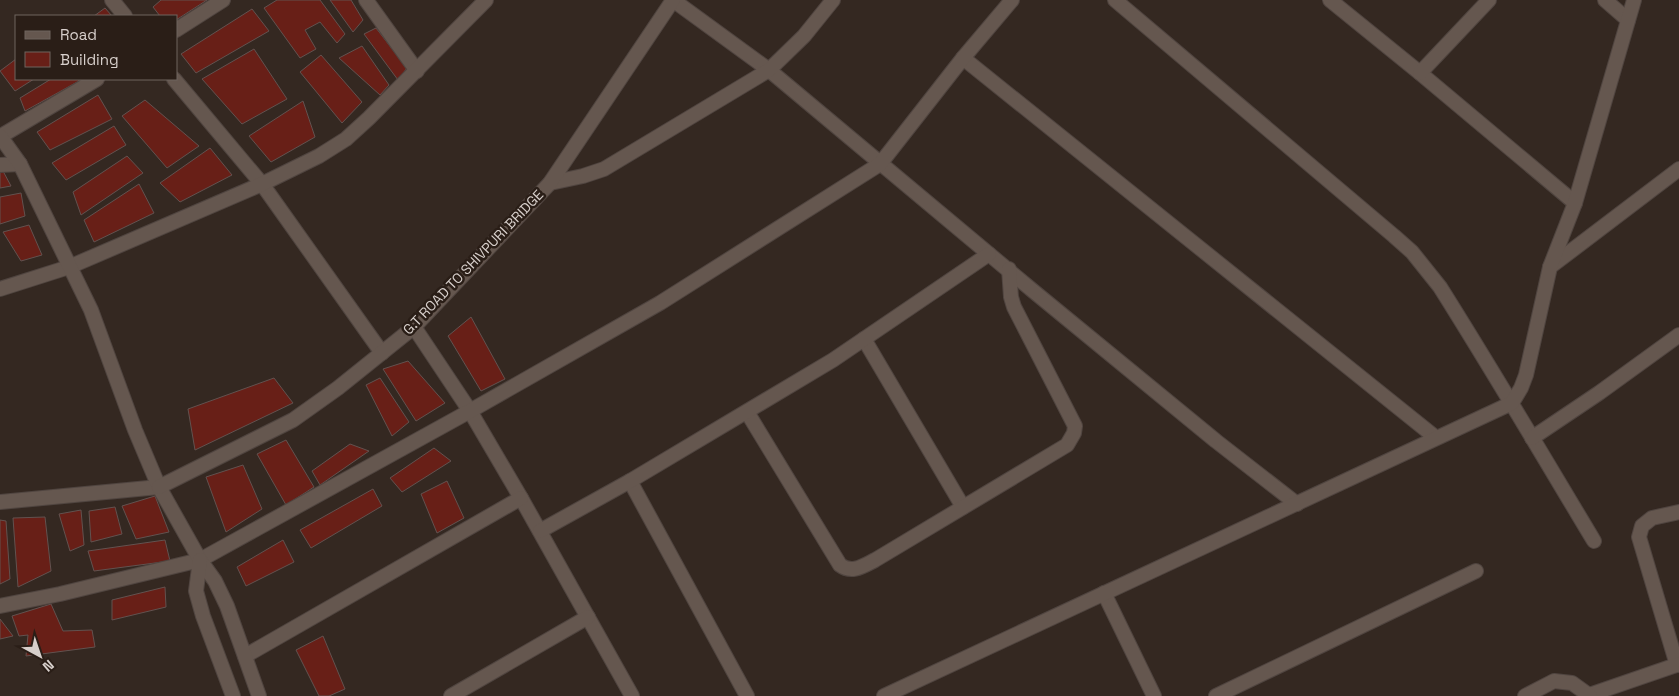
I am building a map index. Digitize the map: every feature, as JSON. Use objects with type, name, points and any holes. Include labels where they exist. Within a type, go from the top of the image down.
[{"type":"street","points":[[112,0],[123,15]]},
{"type":"street","points":[[178,29],[224,0]]},
{"type":"street","points":[[366,0],[417,71]]},
{"type":"street","points":[[0,288],[69,267],[262,184],[319,156],[346,138],[417,71],[486,0]]},
{"type":"street","points":[[673,0],[768,70],[1040,296],[1297,504]]},
{"type":"street","name":"G.T ROAD TO SHIVPURI BRIDGE","points":[[158,487],[293,420],[338,388],[414,327],[550,183],[673,0]]},
{"type":"street","points":[[550,183],[583,176],[604,169],[768,70],[804,36],[833,0]]},
{"type":"street","points":[[0,606],[60,594],[200,560],[470,412],[660,303],[880,164],[963,58],[1012,0]]},
{"type":"street","points":[[1115,0],[1412,252],[1440,287],[1594,541]]},
{"type":"street","points":[[1330,0],[1575,203]]},
{"type":"street","points":[[1420,73],[1489,0]]},
{"type":"street","points":[[1605,0],[1628,20]]},
{"type":"street","points":[[884,696],[1297,504],[1435,437],[1512,403],[1526,375],[1550,267],[1575,203],[1634,0]]},
{"type":"street","points":[[963,58],[1435,437]]},
{"type":"street","points":[[95,80],[0,136],[20,164],[91,310],[158,487],[200,560],[215,581],[227,606],[259,696]]},
{"type":"street","points":[[175,80],[262,184],[309,253],[382,352]]},
{"type":"street","points":[[0,165],[20,164]]},
{"type":"street","points":[[1550,267],[1679,169]]},
{"type":"street","points":[[540,531],[630,482],[747,412],[864,339],[989,254]]},
{"type":"street","points":[[747,412],[840,565],[846,569],[854,570],[868,563],[1067,445],[1074,433],[1075,426],[1014,307],[1009,269]]},
{"type":"street","points":[[414,327],[470,412],[521,498],[632,696]]},
{"type":"street","points":[[1532,438],[1599,393],[1679,335]]},
{"type":"street","points":[[864,339],[963,506]]},
{"type":"street","points":[[630,482],[747,696]]},
{"type":"street","points":[[0,502],[158,487]]},
{"type":"street","points":[[245,656],[521,498]]},
{"type":"street","points":[[1524,696],[1554,681],[1572,683],[1590,696],[1678,664],[1639,537],[1642,526],[1652,518],[1679,512]]},
{"type":"street","points":[[200,560],[196,591],[203,616],[233,696]]},
{"type":"street","points":[[1216,696],[1476,571]]},
{"type":"street","points":[[1104,593],[1154,696]]},
{"type":"street","points":[[451,696],[588,617]]},
{"type":"building","points":[[161,0],[207,0],[178,19],[178,15],[159,15],[153,7]]},
{"type":"building","points":[[277,0],[320,0],[345,34],[337,43],[320,22],[305,30],[316,49],[300,58],[264,8]]},
{"type":"building","points":[[330,0],[351,0],[363,20],[353,32]]},
{"type":"building","points":[[105,8],[111,15],[95,15]]},
{"type":"building","points":[[252,9],[269,31],[196,73],[181,54]]},
{"type":"building","points":[[376,28],[407,68],[398,80],[364,34]]},
{"type":"building","points":[[362,46],[389,85],[380,95],[339,58]]},
{"type":"building","points":[[254,49],[287,99],[242,124],[202,79]]},
{"type":"building","points":[[321,55],[362,102],[342,123],[300,72]]},
{"type":"building","points":[[15,60],[15,80],[32,80],[15,91],[0,71]]},
{"type":"building","points":[[49,80],[79,81],[25,111],[20,98]]},
{"type":"building","points":[[98,95],[112,119],[50,150],[37,132]]},
{"type":"building","points":[[145,100],[199,146],[167,168],[122,116]]},
{"type":"building","points":[[303,101],[315,137],[271,162],[249,136]]},
{"type":"building","points":[[114,126],[126,145],[66,180],[52,163]]},
{"type":"building","points":[[210,148],[232,175],[180,202],[160,183]]},
{"type":"building","points":[[127,156],[143,173],[81,215],[73,192]]},
{"type":"building","points":[[3,171],[11,186],[0,188],[0,172]]},
{"type":"building","points":[[139,184],[154,213],[94,242],[84,220]]},
{"type":"building","points":[[21,193],[25,216],[0,224],[0,197]]},
{"type":"building","points":[[29,225],[42,255],[21,261],[3,232]]},
{"type":"building","points":[[471,317],[505,379],[481,391],[448,336]]},
{"type":"building","points":[[408,361],[445,403],[416,421],[383,369]]},
{"type":"building","points":[[274,378],[293,403],[195,450],[188,409]]},
{"type":"building","points":[[380,378],[409,422],[392,436],[366,385]]},
{"type":"building","points":[[286,440],[314,487],[286,505],[257,454]]},
{"type":"building","points":[[350,444],[369,451],[320,485],[312,471]]},
{"type":"building","points":[[434,448],[451,461],[402,492],[390,478]]},
{"type":"building","points":[[243,465],[262,509],[226,532],[206,477]]},
{"type":"building","points":[[447,481],[464,518],[437,533],[421,494]]},
{"type":"building","points":[[373,489],[382,506],[311,548],[300,530]]},
{"type":"building","points":[[155,496],[169,532],[136,539],[122,506]]},
{"type":"building","points":[[115,507],[122,534],[91,542],[89,511]]},
{"type":"building","points":[[81,510],[84,545],[70,551],[59,514]]},
{"type":"building","points":[[45,517],[51,571],[18,587],[13,518]]},
{"type":"building","points":[[0,520],[6,521],[10,579],[0,584]]},
{"type":"building","points":[[165,540],[170,561],[94,571],[88,551]]},
{"type":"building","points":[[283,540],[294,562],[246,586],[237,567]]},
{"type":"building","points":[[165,587],[166,607],[112,620],[112,600]]},
{"type":"building","points":[[51,604],[63,631],[92,630],[95,647],[26,656],[28,635],[19,636],[12,616]]},
{"type":"building","points":[[0,619],[13,636],[0,639]]},
{"type":"building","points":[[323,636],[345,689],[329,696],[319,696],[296,650]]}]
